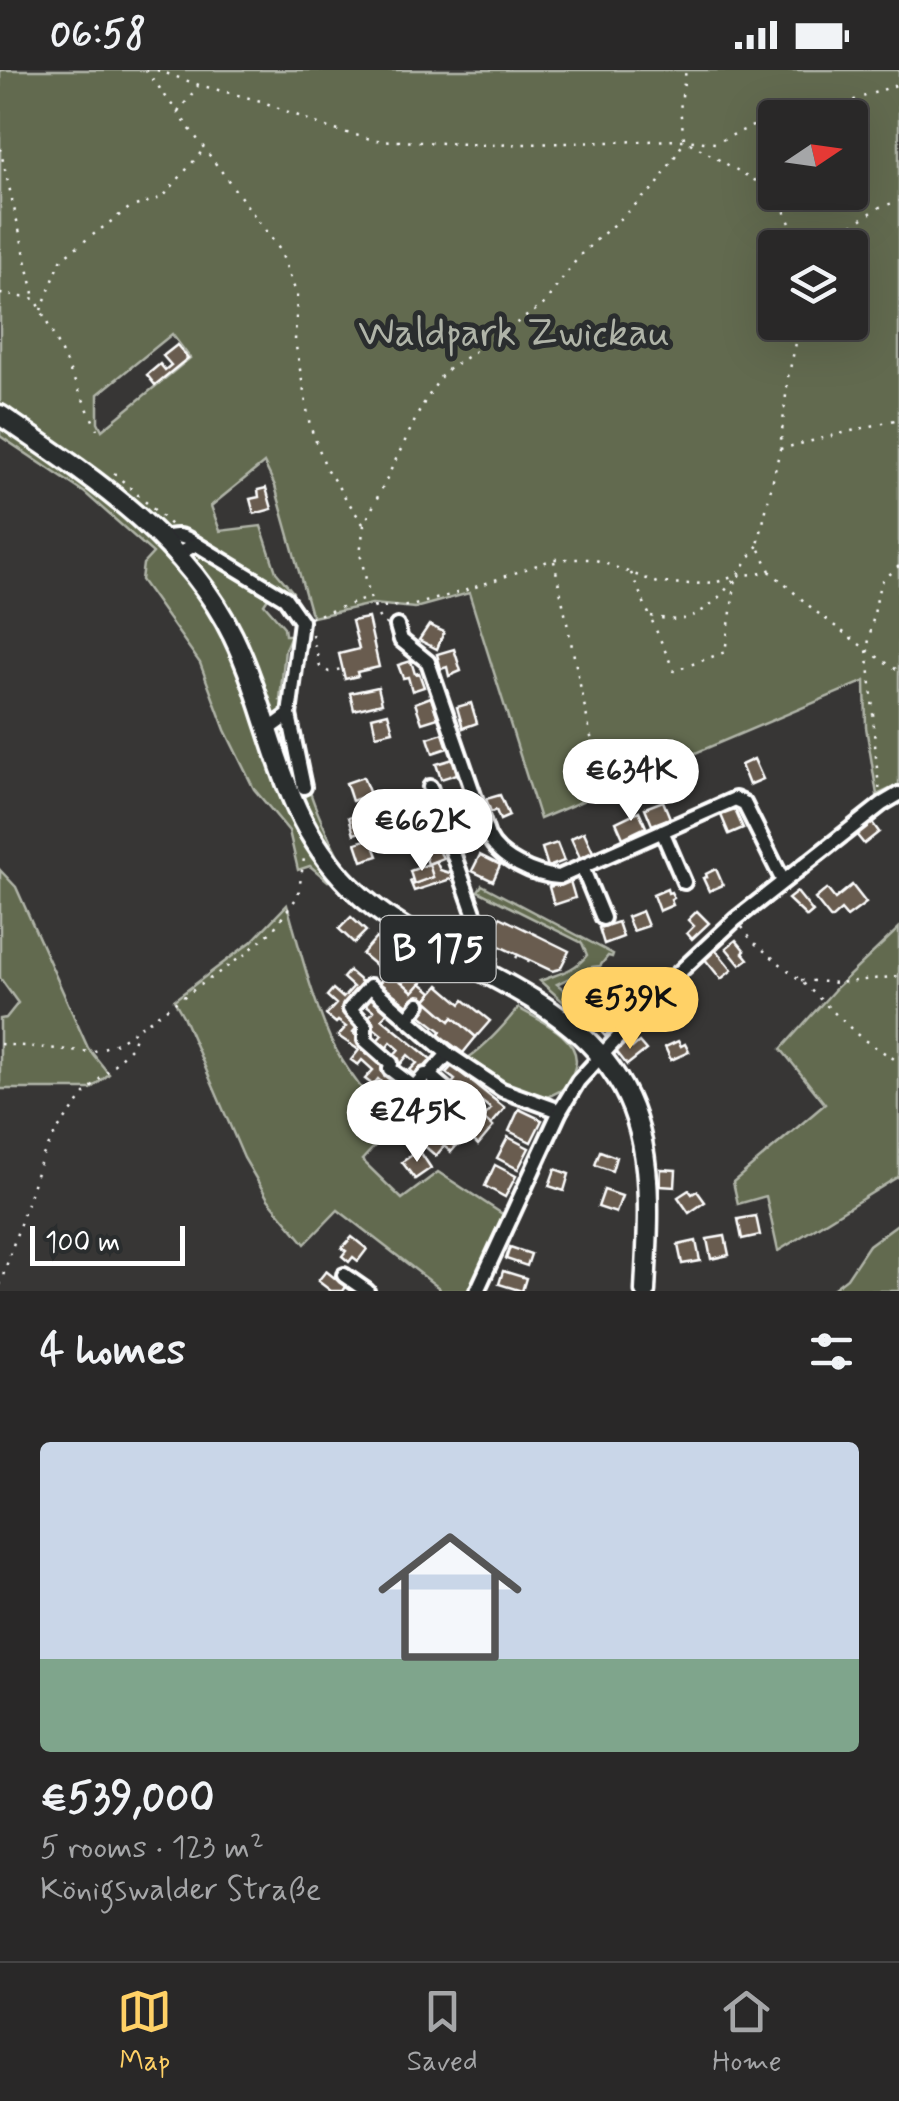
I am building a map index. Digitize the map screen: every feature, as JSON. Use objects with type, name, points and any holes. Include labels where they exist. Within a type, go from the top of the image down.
[{"type":"main road","name":"B 175","points":[[0,415],[94,482],[162,539],[199,579],[245,662],[288,792],[348,883],[387,918],[438,950],[526,995],[571,1026],[601,1054],[632,1104],[639,1126],[647,1176],[645,1291]]},
{"type":"street","points":[[162,539],[183,535],[284,598],[301,621],[289,714],[304,787]]},
{"type":"street","points":[[177,555],[196,544]]},
{"type":"street","points":[[398,629],[402,640],[428,662],[493,846],[528,868],[558,877],[736,799],[744,803],[782,880]]},
{"type":"street","points":[[267,731],[289,714]]},
{"type":"street","points":[[430,787],[486,947],[486,972]]},
{"type":"street","points":[[482,1290],[560,1111],[578,1080],[670,981],[736,919],[899,794]]},
{"type":"street","points":[[662,831],[684,882]]},
{"type":"street","points":[[582,868],[602,918]]},
{"type":"street","points":[[414,1087],[390,1069],[391,1063],[366,1040],[364,1025],[350,1009],[370,986],[448,1054],[502,1090],[560,1111]]},
{"type":"street","points":[[407,1019],[419,1004]]},
{"type":"street","points":[[448,1054],[407,1095],[456,1137]]},
{"type":"street","points":[[429,1075],[474,1114]]},
{"type":"street","points":[[344,1275],[367,1291]]},
{"type":"path","points":[[146,70],[280,250],[297,295],[296,341],[310,426],[327,470],[364,525]]},
{"type":"path","points":[[157,70],[375,140],[715,143],[758,124]]},
{"type":"path","points":[[398,629],[380,620],[373,607],[360,554],[364,525],[421,408],[443,373],[543,304],[580,255],[657,185],[684,140],[680,108],[686,70]]},
{"type":"path","points":[[854,100],[899,84]]},
{"type":"path","points":[[178,112],[199,85]]},
{"type":"path","points":[[684,140],[758,181]]},
{"type":"path","points":[[0,148],[36,300],[98,428]]},
{"type":"path","points":[[41,310],[62,258],[129,208],[163,197],[205,149]]},
{"type":"path","points":[[845,230],[880,207],[899,200]]},
{"type":"path","points":[[0,294],[36,300]]},
{"type":"path","points":[[649,616],[686,618],[717,600],[758,544],[780,449],[788,377],[797,340]]},
{"type":"path","points":[[780,449],[899,419]]},
{"type":"path","points":[[114,473],[183,535]]},
{"type":"path","points":[[758,544],[771,572],[814,610],[899,671]]},
{"type":"path","points":[[373,607],[411,606],[464,592],[554,559],[592,559],[658,582],[717,582],[771,572]]},
{"type":"path","points":[[554,559],[599,776]]},
{"type":"path","points":[[882,804],[867,650],[880,583],[899,566]]},
{"type":"path","points":[[631,573],[674,671],[725,652],[736,576]]},
{"type":"path","points":[[308,619],[370,597]]},
{"type":"path","points":[[312,634],[320,668],[328,672],[340,670]]},
{"type":"path","points":[[0,1044],[92,1052],[117,1044],[272,931],[298,896],[306,847],[314,831]]},
{"type":"path","points":[[736,919],[752,941],[861,1038],[899,1062]]},
{"type":"path","points":[[800,980],[840,982],[899,976]]},
{"type":"path","points":[[0,1286],[42,1157],[84,1095],[132,1047],[139,1029]]},
{"type":"green space","name":"Waldpark Zwickau","points":[[0,70],[899,70],[899,785],[877,795],[866,727],[865,681],[540,819],[469,593],[415,608],[372,604],[313,617],[275,486],[264,463],[211,506],[220,531],[261,526],[276,572],[293,592],[292,598],[273,590],[264,604],[284,627],[285,635],[291,635],[285,649],[280,700],[295,705],[297,738],[309,788],[343,865],[328,881],[310,866],[298,870],[289,831],[254,789],[225,730],[200,663],[141,580],[143,564],[153,553],[85,493],[0,436]],"holes":[[[172,334],[190,358],[102,430],[98,422],[98,394]]]},
{"type":"green space","points":[[0,870],[16,887],[88,1048],[109,1074],[91,1089],[0,1089],[0,1019],[6,1018],[18,1003],[0,978]]},
{"type":"green space","points":[[482,885],[613,954],[600,966],[557,984],[575,999],[578,1015],[540,981],[577,965],[587,955],[582,943],[478,891]]},
{"type":"green space","points":[[287,905],[311,989],[330,1038],[350,1073],[393,1126],[362,1160],[402,1199],[438,1172],[504,1215],[469,1291],[438,1291],[338,1210],[305,1244],[268,1199],[244,1158],[174,1000],[251,942]]},
{"type":"green space","points":[[899,928],[899,1176],[778,1251],[766,1196],[738,1204],[733,1182],[825,1104],[781,1049],[837,987]]},
{"type":"green space","points":[[518,1008],[557,1031],[576,1057],[566,1086],[542,1099],[509,1086],[468,1058]]},
{"type":"green space","points":[[899,1223],[899,1291],[830,1291],[847,1278],[869,1245]]},
{"type":"building","points":[[177,345],[188,358],[155,385],[147,375],[160,364],[165,370],[171,365],[163,356]]},
{"type":"building","points":[[266,488],[272,509],[254,514],[250,499],[259,497],[258,490]]},
{"type":"building","points":[[368,618],[379,667],[345,679],[339,654],[359,649],[352,621]]},
{"type":"building","points":[[429,625],[444,632],[437,649],[419,640]]},
{"type":"building","points":[[454,649],[461,671],[449,676],[447,667],[441,669],[437,654]]},
{"type":"building","points":[[411,661],[424,687],[412,691],[408,677],[403,678],[398,665]]},
{"type":"building","points":[[378,687],[382,703],[354,710],[350,693]]},
{"type":"building","points":[[431,697],[438,718],[422,723],[415,703]]},
{"type":"building","points":[[471,703],[477,723],[463,728],[457,707]]},
{"type":"building","points":[[388,713],[393,731],[376,735],[372,717]]},
{"type":"building","points":[[443,733],[448,748],[433,753],[428,738]]},
{"type":"building","points":[[453,759],[457,774],[441,779],[436,764]]},
{"type":"building","points":[[754,759],[763,779],[749,785],[741,765]]},
{"type":"building","points":[[363,777],[370,794],[352,801],[346,783]]},
{"type":"building","points":[[500,795],[509,816],[500,820],[496,810],[491,812],[486,799]]},
{"type":"building","points":[[663,801],[670,818],[652,825],[645,808]]},
{"type":"building","points":[[369,810],[374,828],[354,834],[349,817]]},
{"type":"building","points":[[735,810],[743,828],[729,834],[721,815]]},
{"type":"building","points":[[639,811],[646,827],[623,838],[616,822]]},
{"type":"building","points":[[471,813],[477,834],[460,839],[453,818]]},
{"type":"building","points":[[427,818],[432,832],[413,838],[408,824]]},
{"type":"building","points":[[871,821],[879,832],[864,844],[855,833]]},
{"type":"building","points":[[584,832],[593,852],[580,858],[571,838]]},
{"type":"building","points":[[371,838],[378,856],[362,861],[356,843]]},
{"type":"building","points":[[435,843],[443,858],[428,864],[422,847]]},
{"type":"building","points":[[557,843],[564,861],[548,867],[542,848]]},
{"type":"building","points":[[480,855],[500,865],[493,881],[472,871]]},
{"type":"building","points":[[436,861],[440,870],[454,878],[414,891],[410,881],[413,879],[414,884],[433,877],[428,864]]},
{"type":"building","points":[[429,864],[433,877],[414,884],[410,871]]},
{"type":"building","points":[[716,869],[723,885],[709,891],[703,878]]},
{"type":"building","points":[[570,881],[575,898],[554,905],[549,887]]},
{"type":"building","points":[[852,885],[866,903],[847,917],[841,910],[831,919],[815,899],[827,889],[835,899]]},
{"type":"building","points":[[667,889],[674,898],[673,905],[659,911],[653,895]]},
{"type":"building","points":[[797,892],[813,912],[807,917],[788,899]]},
{"type":"building","points":[[642,911],[648,926],[633,931],[627,917]]},
{"type":"building","points":[[697,911],[709,923],[692,939],[687,933],[694,926],[688,920]]},
{"type":"building","points":[[351,917],[366,931],[354,943],[339,929]]},
{"type":"building","points":[[500,917],[569,951],[560,969],[552,971],[495,944],[492,934]]},
{"type":"building","points":[[618,922],[623,937],[604,944],[599,928]]},
{"type":"building","points":[[376,938],[427,977],[413,992],[362,954]]},
{"type":"building","points":[[736,940],[748,959],[740,965],[726,948]]},
{"type":"building","points":[[715,949],[732,970],[721,979],[704,958]]},
{"type":"building","points":[[349,971],[364,984],[342,1011],[359,1025],[353,1032],[372,1049],[369,1053],[402,1086],[386,1104],[379,1098],[388,1088],[378,1079],[373,1085],[365,1079],[373,1070],[362,1060],[358,1065],[351,1060],[359,1050],[338,1036],[346,1027],[326,1015],[336,1004],[327,996],[333,989],[343,998],[353,987],[343,978]]},
{"type":"building","points":[[389,971],[413,992],[421,983],[432,992],[426,1000],[476,1037],[463,1053],[379,983]]},
{"type":"building","points":[[439,985],[490,1021],[476,1037],[426,1000]]},
{"type":"building","points":[[371,995],[389,1010],[382,1019],[432,1060],[418,1077],[410,1070],[417,1063],[408,1055],[400,1065],[392,1057],[399,1049],[391,1042],[384,1051],[375,1043],[382,1035],[365,1021],[374,1011],[364,1003]]},
{"type":"building","points":[[610,1008],[621,1018],[605,1036],[594,1024]]},
{"type":"building","points":[[678,1041],[689,1052],[671,1060],[665,1047]]},
{"type":"building","points":[[627,1042],[632,1048],[639,1042],[646,1050],[627,1065],[616,1051]]},
{"type":"building","points":[[452,1066],[505,1108],[491,1125],[483,1118],[491,1109],[481,1101],[474,1111],[466,1104],[473,1095],[463,1086],[455,1096],[447,1090],[455,1080],[446,1073]]},
{"type":"building","points":[[426,1079],[477,1121],[462,1139],[454,1132],[463,1122],[453,1113],[444,1124],[435,1117],[444,1107],[435,1100],[428,1109],[419,1102],[426,1093],[419,1087]]},
{"type":"building","points":[[410,1104],[458,1144],[451,1152],[444,1146],[436,1156],[421,1143],[429,1133],[420,1125],[411,1135],[403,1128],[412,1118],[404,1110]]},
{"type":"building","points":[[519,1109],[542,1120],[531,1142],[509,1131]]},
{"type":"building","points":[[476,1112],[493,1127],[478,1145],[470,1137],[477,1121],[471,1117]]},
{"type":"building","points":[[508,1137],[529,1148],[518,1169],[497,1158]]},
{"type":"building","points":[[419,1150],[431,1168],[415,1179],[402,1162]]},
{"type":"building","points":[[600,1151],[616,1157],[612,1171],[595,1165]]},
{"type":"building","points":[[495,1165],[516,1176],[505,1197],[485,1186]]},
{"type":"building","points":[[555,1169],[569,1174],[564,1191],[549,1186]]},
{"type":"building","points":[[661,1169],[676,1170],[675,1187],[660,1186]]},
{"type":"building","points":[[604,1190],[622,1196],[616,1213],[598,1207]]},
{"type":"building","points":[[689,1190],[692,1194],[697,1191],[705,1202],[689,1213],[678,1197]]},
{"type":"building","points":[[756,1216],[760,1235],[742,1239],[738,1219]]},
{"type":"building","points":[[725,1236],[729,1255],[711,1259],[707,1239]]},
{"type":"building","points":[[352,1237],[367,1249],[358,1261],[353,1257],[349,1262],[342,1256],[346,1251],[342,1248]]},
{"type":"building","points":[[696,1241],[700,1261],[682,1264],[678,1245]]},
{"type":"building","points":[[510,1247],[531,1254],[527,1266],[506,1259]]},
{"type":"building","points":[[326,1271],[346,1287],[343,1291],[331,1291],[318,1281]]},
{"type":"building","points":[[503,1271],[526,1278],[522,1291],[499,1284]]}]
